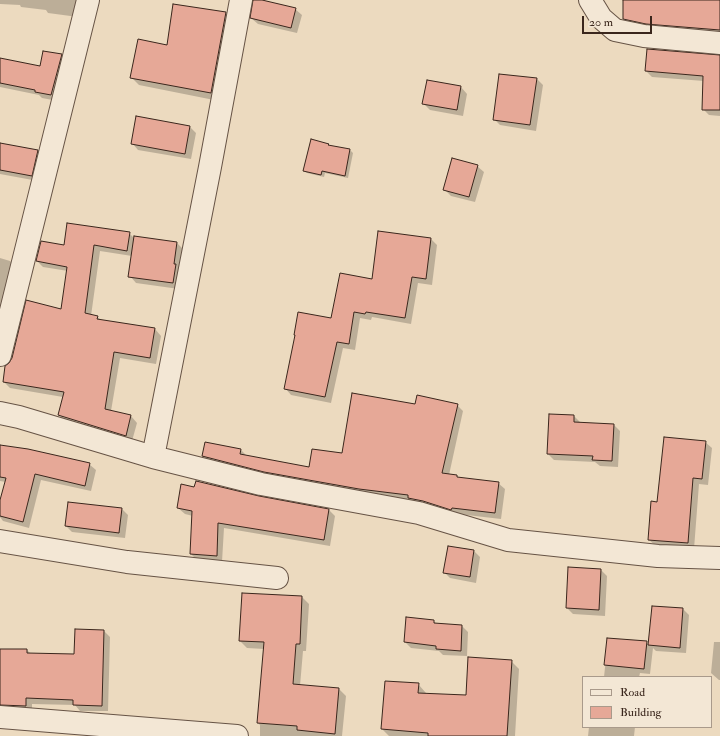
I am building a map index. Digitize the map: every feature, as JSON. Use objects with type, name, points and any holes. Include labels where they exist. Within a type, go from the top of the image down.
[{"type":"street","points":[[0,355],[88,0]]},
{"type":"street","points":[[153,457],[207,183],[241,0]]},
{"type":"street","points":[[590,0],[601,18],[616,30],[644,36],[720,43]]},
{"type":"street","points":[[0,413],[19,417],[153,457],[261,484],[419,514],[508,540],[658,556],[720,558]]},
{"type":"street","points":[[0,541],[127,562],[277,578]]},
{"type":"street","points":[[0,717],[237,736]]},
{"type":"building","points":[[253,0],[262,0],[296,8],[291,28],[250,18]]},
{"type":"building","points":[[623,0],[720,0],[720,30],[646,24],[623,19]]},
{"type":"building","points":[[173,4],[226,12],[211,93],[130,78],[138,39],[167,45]]},
{"type":"building","points":[[647,49],[720,55],[720,110],[702,110],[703,76],[645,71]]},
{"type":"building","points":[[43,51],[62,54],[51,95],[35,92],[35,90],[0,83],[0,58],[40,66]]},
{"type":"building","points":[[499,74],[537,78],[530,125],[493,120]]},
{"type":"building","points":[[427,80],[461,86],[457,110],[422,104]]},
{"type":"building","points":[[136,116],[190,126],[185,154],[131,144]]},
{"type":"building","points":[[311,139],[329,144],[328,145],[350,149],[345,176],[322,171],[321,175],[303,171]]},
{"type":"building","points":[[0,143],[38,150],[32,176],[0,170]]},
{"type":"building","points":[[452,158],[478,165],[469,197],[443,190]]},
{"type":"building","points":[[67,223],[130,232],[127,251],[94,245],[85,313],[98,316],[97,319],[155,328],[150,358],[114,352],[105,409],[131,415],[126,436],[58,415],[64,392],[3,382],[5,366],[12,358],[26,300],[61,309],[67,267],[36,261],[41,241],[64,245]]},
{"type":"building","points":[[378,231],[431,238],[426,279],[412,277],[405,318],[366,312],[365,314],[354,312],[349,344],[337,342],[325,397],[284,389],[298,312],[331,318],[340,273],[372,279]]},
{"type":"building","points":[[134,236],[177,242],[173,283],[128,277]]},
{"type":"building","points":[[352,393],[415,404],[417,395],[458,404],[442,473],[457,475],[457,477],[499,482],[495,513],[452,508],[451,510],[408,498],[408,495],[359,489],[264,472],[202,456],[205,442],[241,449],[240,454],[309,467],[312,449],[342,453]]},
{"type":"building","points":[[549,414],[574,415],[574,422],[614,424],[612,461],[592,460],[593,456],[547,454]]},
{"type":"building","points":[[664,437],[706,441],[702,479],[693,478],[688,543],[648,540],[651,501],[657,502]]},
{"type":"building","points":[[0,445],[28,449],[90,463],[85,486],[35,474],[23,522],[0,516],[0,500],[6,478],[0,477]]},
{"type":"building","points":[[196,481],[259,496],[329,509],[324,540],[218,523],[217,556],[190,554],[192,511],[177,508],[181,484],[194,487]]},
{"type":"building","points":[[68,502],[122,508],[119,533],[65,526]]},
{"type":"building","points":[[448,546],[474,550],[470,577],[443,573]]},
{"type":"building","points":[[568,567],[601,569],[599,610],[566,608]]},
{"type":"building","points":[[242,593],[302,596],[300,644],[296,644],[293,684],[339,688],[335,734],[297,730],[297,726],[257,723],[264,642],[239,641]]},
{"type":"building","points":[[652,606],[683,608],[680,648],[648,645]]},
{"type":"building","points":[[406,617],[434,620],[434,623],[462,625],[461,651],[436,649],[436,646],[404,642]]},
{"type":"building","points":[[75,629],[104,630],[102,706],[73,705],[73,700],[26,698],[26,706],[0,705],[0,649],[27,649],[27,653],[74,654]]},
{"type":"building","points":[[607,638],[647,641],[644,669],[604,665]]},
{"type":"building","points":[[468,657],[512,660],[507,736],[428,736],[428,733],[381,729],[385,681],[419,683],[418,693],[466,695]]}]
